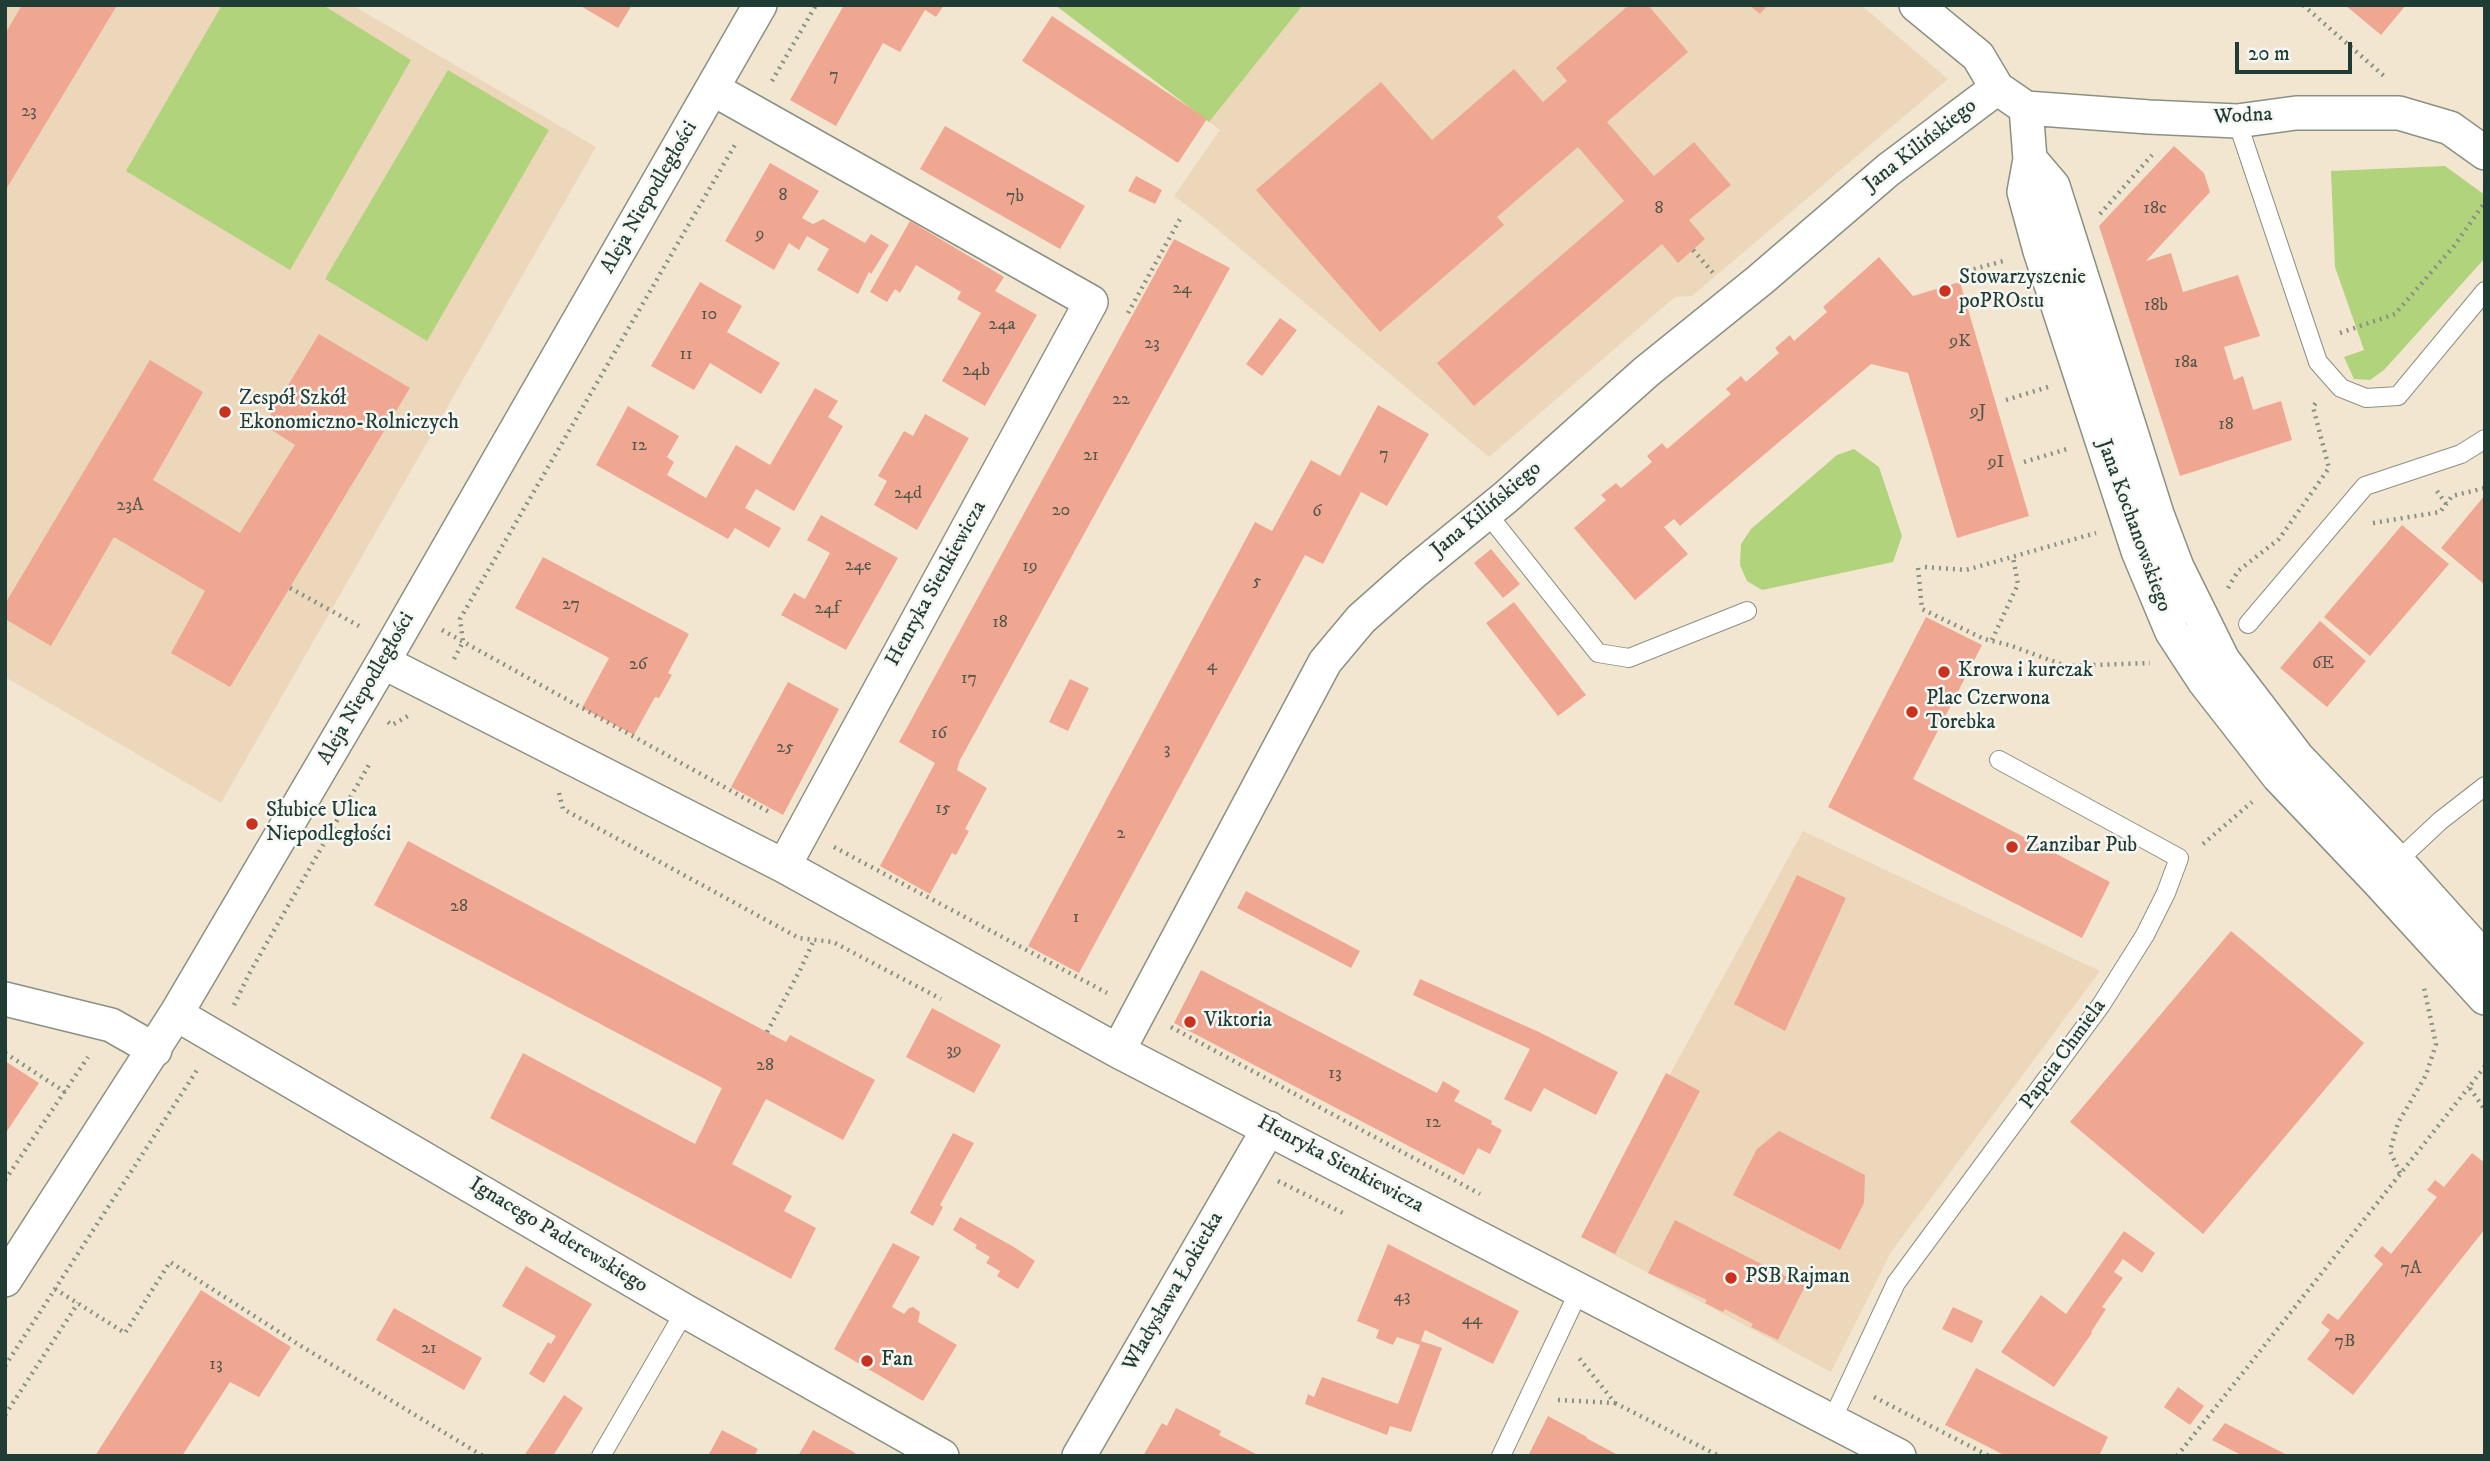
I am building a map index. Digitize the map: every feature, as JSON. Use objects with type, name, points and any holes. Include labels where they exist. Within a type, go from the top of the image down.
[{"type":"street","name":"Aleja Niepodległości","points":[[5,1280],[155,1050],[383,662],[760,5]]},
{"type":"street","points":[[1916,5],[1978,56],[1997,88],[2026,108]]},
{"type":"street","name":"Jana Kilińskiego","points":[[1118,1051],[1325,662],[1361,619],[1506,497],[1646,372],[1760,280],[1888,170],[1997,88]]},
{"type":"street","points":[[713,89],[754,112]]},
{"type":"street","name":"Wodna","points":[[2026,108],[2237,121],[2296,113],[2399,113],[2450,128],[2485,153]]},
{"type":"street","name":"Jana Kochanowskiego","points":[[2026,108],[2030,159],[2024,192],[2040,251],[2129,524],[2172,632],[2223,660],[2485,998]]},
{"type":"street","name":"Henryka Sienkiewicza","points":[[754,112],[1091,302],[784,866]]},
{"type":"street","name":"Jana Kochanowskiego","points":[[2030,159],[2053,186],[2157,514],[2177,567],[2198,644],[2204,681],[2279,777],[2485,958]]},
{"type":"street","name":"Henryka Sienkiewicza","points":[[383,662],[784,866],[1118,1051],[1832,1420],[1892,1454]]},
{"type":"street","points":[[5,999],[111,1025],[155,1050]]},
{"type":"street","name":"Ignacego Paderewskiego","points":[[176,1014],[685,1311],[942,1456]]},
{"type":"street","name":"Władysława Łokietka","points":[[1079,1456],[1269,1128]]},
{"type":"lane","points":[[2237,121],[2318,362],[2342,388],[2366,398],[2398,396],[2485,291]]},
{"type":"lane","points":[[2248,624],[2365,486],[2461,454],[2485,439]]},
{"type":"lane","points":[[1486,512],[1598,653],[1629,659],[1747,611]]},
{"type":"lane","name":"Papcia Chmiela","points":[[1832,1420],[1896,1283],[2101,1005],[2145,935],[2166,893],[2179,858],[1999,760]]},
{"type":"lane","points":[[2387,871],[2440,821],[2485,786]]},
{"type":"lane","points":[[1501,1456],[1579,1291]]},
{"type":"lane","points":[[601,1456],[685,1311]]},
{"type":"path","points":[[437,690],[463,642],[460,620],[816,5]]},
{"type":"path","points":[[2303,5],[2389,81]]},
{"type":"path","points":[[2072,246],[2152,156],[2149,117]]},
{"type":"path","points":[[2312,344],[2395,314],[2454,246],[2485,202]]},
{"type":"path","points":[[1693,250],[1700,258]]},
{"type":"path","points":[[1918,568],[1922,609],[1984,639],[2066,666],[2178,662],[2198,644],[2238,571],[2279,539],[2329,468],[2313,407],[2331,376]]},
{"type":"path","points":[[2024,462],[2101,439]]},
{"type":"path","points":[[2365,528],[2369,524],[2440,512],[2452,496],[2485,488]]},
{"type":"path","points":[[1926,567],[1966,570],[2129,524]]},
{"type":"path","points":[[1992,640],[2018,584],[2014,556]]},
{"type":"path","points":[[290,588],[359,626]]},
{"type":"path","points":[[411,612],[803,831],[1481,1194]]},
{"type":"path","points":[[352,638],[365,614]]},
{"type":"path","points":[[2211,839],[2279,777]]},
{"type":"path","points":[[767,1032],[814,940]]},
{"type":"path","points":[[2400,1173],[2390,1151],[2398,1123],[2426,1075],[2436,1044],[2422,978]]},
{"type":"path","points":[[5,1180],[111,1025]]},
{"type":"path","points":[[5,1053],[65,1092]]},
{"type":"path","points":[[2177,1456],[2485,1066]]},
{"type":"path","points":[[2469,1087],[2485,1110]]},
{"type":"path","points":[[55,1289],[125,1333],[170,1262],[301,1346],[483,1456]]},
{"type":"path","points":[[5,1415],[78,1303]]},
{"type":"path","points":[[1558,1336],[1571,1347],[1615,1403]]},
{"type":"path","points":[[1848,1385],[1989,1456]]},
{"type":"path","points":[[1529,1396],[1552,1400],[1615,1403],[1719,1456]]},
{"type":"shaded area","name":"Zespół Szkół Ekonomiczno-Rolniczych","points":[[5,5],[352,5],[596,147],[221,803],[5,677]]},
{"type":"shaded area","points":[[1303,5],[1861,5],[1948,79],[1692,296],[1675,297],[1489,457],[1174,196],[1220,130],[1209,122]]},
{"type":"shaded area","points":[[1803,831],[2100,971],[1891,1252],[1831,1372],[1581,1237]]},
{"type":"green space","points":[[222,5],[323,5],[411,60],[290,270],[126,171]]},
{"type":"green space","points":[[1055,5],[1303,5],[1209,122]]},
{"type":"green space","points":[[448,70],[549,130],[427,341],[325,279]]},
{"type":"green space","points":[[2445,166],[2485,195],[2485,258],[2384,370],[2370,380],[2354,379],[2344,357],[2364,350],[2335,267],[2331,171]]},
{"type":"green space","points":[[1854,449],[1879,467],[1902,536],[1893,562],[1762,590],[1747,581],[1740,565],[1741,544],[1751,529],[1837,455]]},
{"type":"building","points":[[22,5],[116,7],[5,191],[5,34]]},
{"type":"building","points":[[579,5],[632,5],[618,28]]},
{"type":"building","points":[[844,5],[944,5],[936,17],[925,10],[900,52],[883,43],[836,126],[790,100]]},
{"type":"building","points":[[1629,5],[1648,5],[1688,52],[1607,122],[1654,176],[1694,142],[1731,185],[1689,220],[1705,239],[1678,263],[1662,244],[1474,406],[1437,363],[1624,201],[1578,147],[1497,217],[1504,225],[1380,332],[1256,190],[1381,82],[1432,140],[1514,69],[1543,102],[1567,81],[1556,68]]},
{"type":"building","points":[[1749,5],[1768,5],[1760,14]]},
{"type":"building","points":[[2345,5],[2406,5],[2381,35]]},
{"type":"building","points":[[1052,16],[1207,119],[1178,163],[1022,61]]},
{"type":"building","points":[[945,126],[1085,206],[1060,249],[920,169]]},
{"type":"building","points":[[2174,146],[2204,173],[2210,192],[2146,261],[2171,253],[2183,292],[2238,275],[2260,336],[2224,347],[2234,380],[2243,376],[2253,410],[2281,401],[2292,440],[2180,476],[2099,226]]},
{"type":"building","points":[[770,163],[819,191],[802,218],[813,224],[823,219],[865,243],[871,234],[889,245],[871,274],[869,272],[858,294],[817,270],[829,249],[807,236],[799,250],[789,243],[774,270],[725,241]]},
{"type":"building","points":[[1136,176],[1162,190],[1155,204],[1128,191]]},
{"type":"building","points":[[910,221],[1004,277],[995,291],[1037,315],[985,406],[942,381],[981,313],[957,299],[961,292],[916,265],[900,293],[895,289],[887,302],[870,292]]},
{"type":"building","points":[[1174,239],[1230,268],[960,760],[957,770],[987,788],[965,829],[969,831],[956,855],[952,853],[930,894],[880,866],[935,763],[899,742]]},
{"type":"building","points":[[1879,257],[1913,296],[1960,282],[2029,516],[1957,538],[1908,373],[1871,364],[1680,526],[1674,519],[1664,527],[1688,554],[1635,600],[1574,528],[1606,500],[1601,495],[1616,483],[1621,488],[1652,462],[1647,456],[1662,443],[1667,449],[1731,394],[1726,389],[1741,376],[1746,382],[1779,353],[1775,348],[1790,335],[1794,341],[1827,312],[1823,307]]},
{"type":"building","points":[[700,282],[742,306],[727,332],[780,363],[761,394],[710,363],[694,390],[651,366]]},
{"type":"building","points":[[1280,318],[1297,330],[1262,376],[1246,364]]},
{"type":"building","points":[[319,334],[410,388],[230,687],[171,653],[205,591],[114,537],[51,646],[5,619],[5,604],[150,360],[203,392],[153,480],[240,533],[295,445],[264,425]]},
{"type":"building","points":[[815,388],[838,401],[828,417],[843,426],[794,511],[756,489],[745,508],[781,528],[769,548],[735,528],[728,539],[596,465],[628,406],[679,436],[667,457],[674,462],[667,475],[706,498],[736,445],[770,465]]},
{"type":"building","points":[[1378,405],[1429,434],[1387,506],[1361,492],[1323,564],[1305,555],[1079,973],[1028,946],[1255,522],[1272,531],[1311,460],[1340,476]]},
{"type":"building","points":[[925,414],[969,438],[917,530],[874,505],[887,481],[878,476],[904,431],[913,436]]},
{"type":"building","points":[[2485,495],[2485,585],[2441,548]]},
{"type":"building","points":[[821,515],[898,558],[846,650],[781,615],[794,593],[805,599],[830,553],[807,540]]},
{"type":"building","points":[[2402,525],[2449,564],[2370,656],[2324,617]]},
{"type":"building","points":[[1491,549],[1520,584],[1503,598],[1474,563]]},
{"type":"building","points":[[543,557],[689,634],[668,673],[672,675],[659,698],[655,697],[634,735],[582,708],[609,658],[515,608]]},
{"type":"building","points":[[1514,602],[1586,695],[1558,716],[1486,623]]},
{"type":"building","name":"Plac Czerwona Torebka","points":[[1926,617],[1982,645],[1913,779],[2110,882],[2082,938],[1828,807]]},
{"type":"building","points":[[2320,621],[2366,661],[2327,707],[2280,668]]},
{"type":"building","points":[[1070,679],[1089,688],[1068,731],[1049,722]]},
{"type":"building","points":[[788,682],[839,709],[783,815],[731,787]]},
{"type":"building","points":[[408,841],[786,1042],[790,1035],[875,1080],[843,1140],[766,1099],[732,1164],[792,1196],[784,1211],[816,1228],[791,1279],[490,1118],[523,1053],[695,1144],[722,1088],[374,905]]},
{"type":"building","points":[[1797,875],[1846,898],[1785,1031],[1734,1004]]},
{"type":"building","points":[[1246,891],[1360,951],[1351,968],[1237,908]]},
{"type":"building","points":[[2231,931],[2364,1043],[2203,1234],[2070,1122]]},
{"type":"building","points":[[1201,970],[1437,1093],[1443,1081],[1460,1091],[1454,1101],[1492,1121],[1491,1124],[1502,1130],[1490,1154],[1478,1148],[1464,1175],[1174,1023]]},
{"type":"building","points":[[1420,979],[1539,1032],[1618,1072],[1596,1115],[1544,1088],[1531,1112],[1504,1099],[1530,1049],[1413,995]]},
{"type":"building","points":[[932,1008],[1001,1045],[974,1093],[906,1057]]},
{"type":"building","points":[[5,1061],[39,1083],[5,1134]]},
{"type":"building","points":[[1666,1073],[1700,1091],[1615,1254],[1581,1237]]},
{"type":"building","points":[[1779,1131],[1865,1175],[1864,1203],[1840,1250],[1733,1195],[1757,1149]]},
{"type":"building","points":[[953,1133],[974,1143],[940,1205],[943,1207],[933,1226],[910,1213]]},
{"type":"building","points":[[2472,1153],[2485,1163],[2485,1229],[2353,1395],[2307,1359],[2330,1330],[2321,1323],[2328,1313],[2338,1320],[2383,1264],[2374,1256],[2382,1246],[2391,1254],[2437,1197],[2427,1190],[2435,1180],[2444,1187]]},
{"type":"building","points":[[960,1217],[1035,1261],[1018,1289],[997,1276],[1000,1271],[986,1263],[990,1257],[975,1248],[977,1245],[953,1230]]},
{"type":"building","points":[[1675,1220],[1805,1286],[1778,1340],[1751,1327],[1753,1324],[1725,1309],[1723,1312],[1705,1303],[1707,1300],[1648,1273]]},
{"type":"building","points":[[2124,1231],[2155,1253],[2142,1273],[2123,1259],[2114,1272],[2123,1278],[2102,1307],[2106,1309],[2092,1333],[2054,1387],[2001,1352],[2041,1295],[2066,1314]]},
{"type":"building","points":[[893,1243],[920,1257],[892,1307],[904,1314],[913,1307],[920,1312],[918,1322],[957,1345],[923,1401],[834,1349]]},
{"type":"building","points":[[1388,1244],[1519,1311],[1493,1364],[1425,1330],[1421,1341],[1442,1348],[1411,1432],[1390,1426],[1387,1435],[1305,1404],[1308,1394],[1314,1397],[1322,1377],[1398,1404],[1420,1345],[1397,1337],[1393,1345],[1376,1338],[1379,1330],[1357,1321]]},
{"type":"building","points":[[526,1266],[592,1304],[544,1383],[529,1374],[548,1342],[551,1344],[556,1336],[502,1306]]},
{"type":"building","points":[[201,1290],[291,1347],[259,1397],[230,1382],[182,1456],[95,1456]]},
{"type":"building","points":[[1953,1307],[1983,1321],[1972,1343],[1942,1329]]},
{"type":"building","points":[[394,1308],[482,1358],[464,1390],[376,1340]]},
{"type":"building","points":[[1976,1368],[2108,1437],[2099,1456],[2006,1456],[1945,1425]]},
{"type":"building","points":[[2178,1387],[2204,1406],[2190,1425],[2164,1407]]},
{"type":"building","points":[[564,1395],[583,1408],[553,1456],[524,1456]]},
{"type":"building","points":[[1176,1408],[1221,1431],[1219,1435],[1260,1456],[1143,1456],[1162,1423],[1167,1426]]},
{"type":"building","points":[[1548,1416],[1586,1438],[1620,1456],[1528,1456]]},
{"type":"building","points":[[2225,1423],[2289,1456],[2243,1456],[2212,1440]]},
{"type":"building","points":[[722,1430],[758,1449],[754,1456],[708,1456]]},
{"type":"building","points":[[813,1430],[852,1451],[859,1456],[798,1456]]},
{"type":"place","name":"Stowarzyszenie poPROstu","points":[[1945,291]]},
{"type":"place","name":"Zespół Szkół Ekonomiczno-Rolniczych","points":[[225,412]]},
{"type":"place","name":"Krowa i kurczak","points":[[1944,672]]},
{"type":"place","name":"Plac Czerwona Torebka","points":[[1912,712]]},
{"type":"place","name":"Słubice Ulica Niepodległości","points":[[252,824]]},
{"type":"place","name":"Zanzibar Pub","points":[[2012,847]]},
{"type":"place","name":"Viktoria","points":[[1190,1022]]},
{"type":"place","name":"PSB Rajman","points":[[1731,1278]]},
{"type":"place","name":"Fan","points":[[867,1361]]}]
